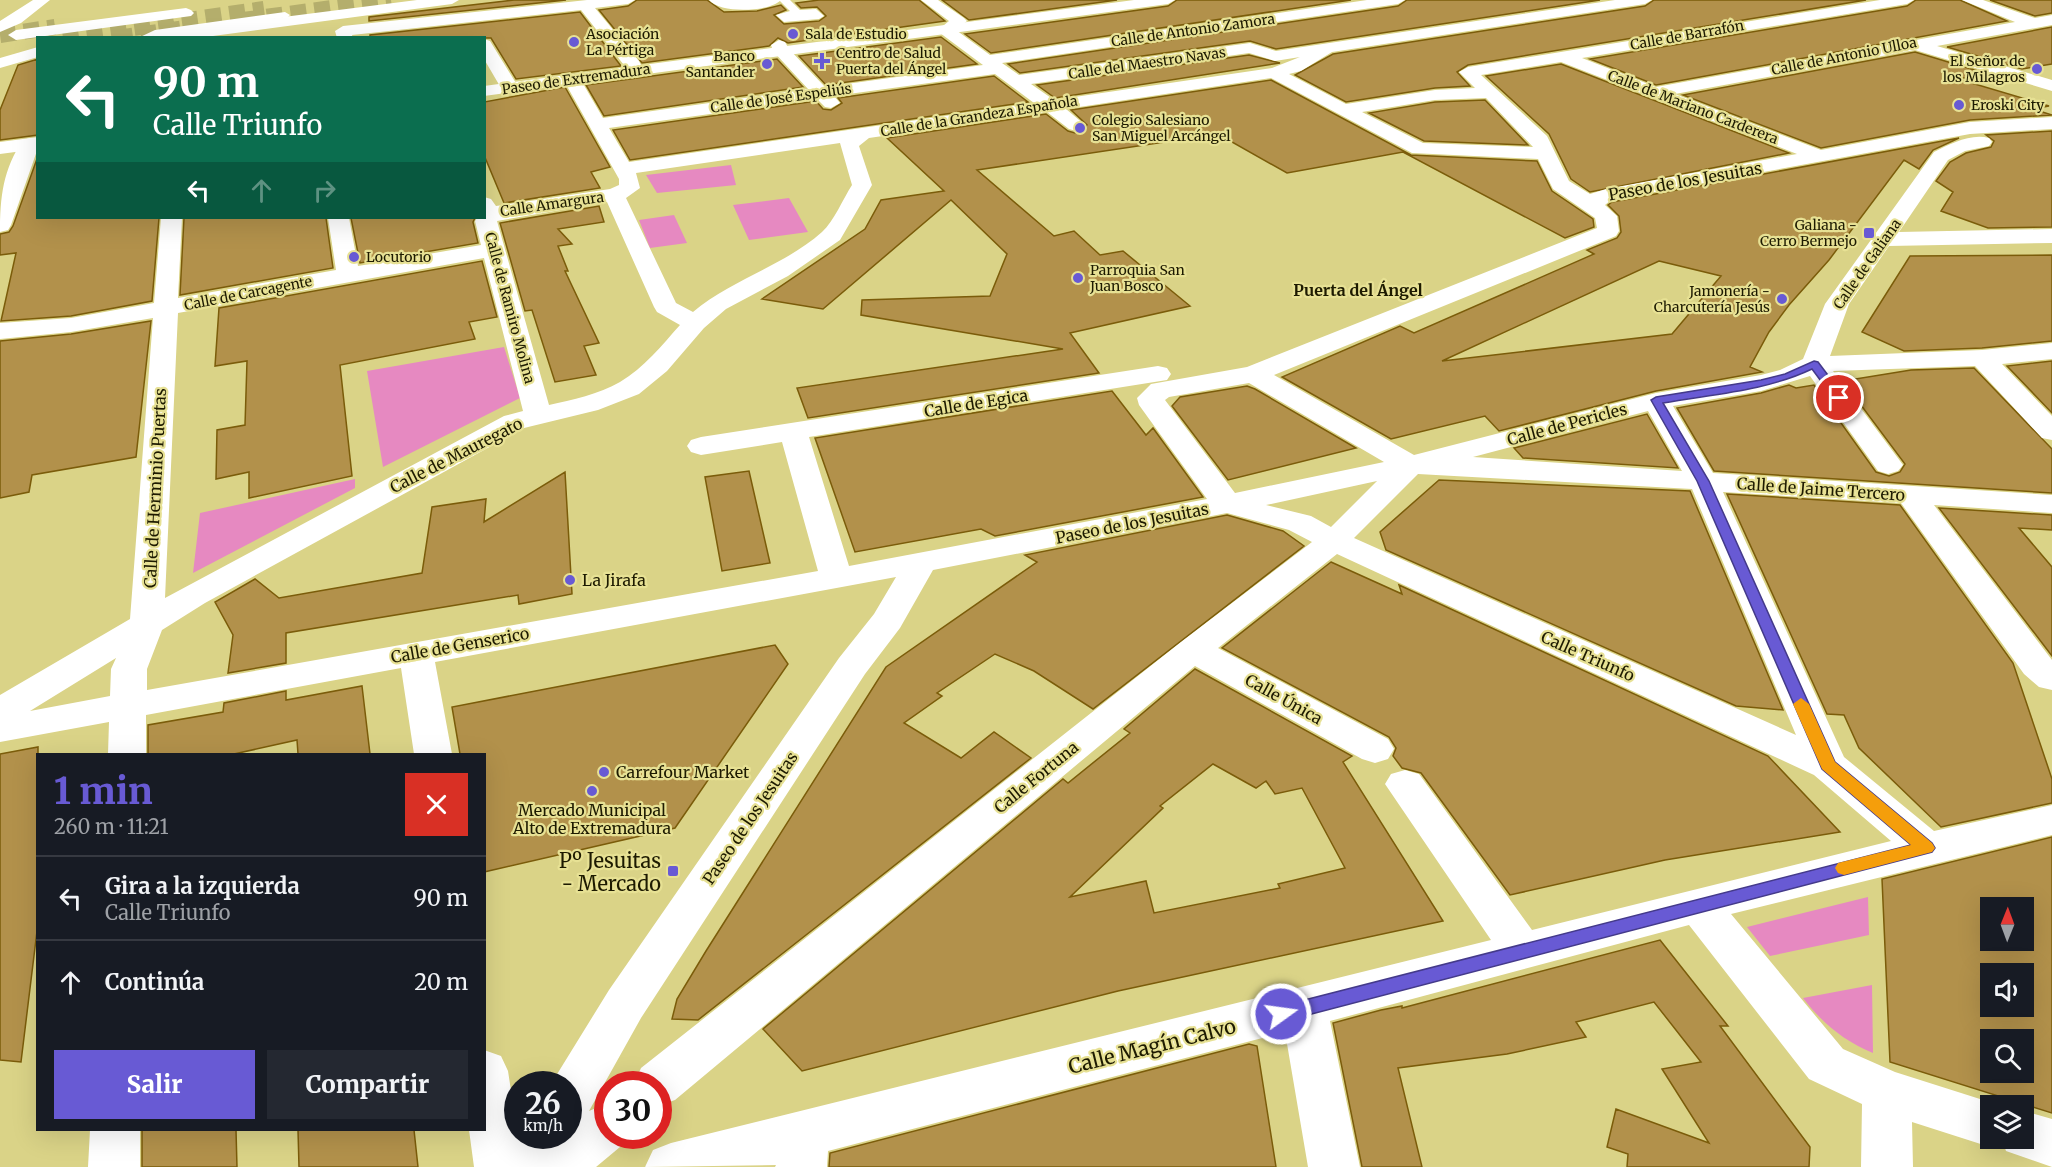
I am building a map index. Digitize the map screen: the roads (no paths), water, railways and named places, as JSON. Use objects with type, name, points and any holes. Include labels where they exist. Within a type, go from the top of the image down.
[{"type":"street","points":[[3,32],[0,21],[25,0]]},
{"type":"street","points":[[3,32],[43,0]]},
{"type":"street","points":[[173,36],[452,0]]},
{"type":"street","points":[[344,34],[628,0]]},
{"type":"street","points":[[716,0],[721,4],[729,5],[774,0]]},
{"type":"street","points":[[928,0],[993,64],[1076,125]]},
{"type":"street","name":"Paseo de Extremadura","points":[[952,26],[1121,0]]},
{"type":"street","name":"Paseo de Extremadura","points":[[486,90],[508,84],[633,65],[1168,0]]},
{"type":"street","name":"Calle de Antonio Zamora","points":[[993,64],[1398,0]]},
{"type":"street","name":"Calle de la Grandeza Española","points":[[624,169],[850,123],[1049,105],[1275,64],[1295,67],[1329,47],[1645,0]]},
{"type":"street","name":"Calle de Barrafón","points":[[1490,93],[1468,72],[1907,0]]},
{"type":"street","points":[[1969,0],[2052,29]]},
{"type":"street","points":[[3,32],[148,19],[286,3]]},
{"type":"street","points":[[1780,3],[1856,27]]},
{"type":"street","points":[[585,5],[633,65]]},
{"type":"street","points":[[469,18],[479,36]]},
{"type":"street","name":"Calle de Antonio Ulloa","points":[[1655,92],[2052,20]]},
{"type":"street","points":[[3,32],[36,38]]},
{"type":"street","points":[[1877,33],[2052,86]]},
{"type":"street","points":[[486,47],[508,84]]},
{"type":"street","points":[[780,48],[850,123]]},
{"type":"street","name":"Paseo de Extremadura","points":[[486,84],[572,79],[780,48]]},
{"type":"street","name":"Calle del Maestro Navas","points":[[1017,81],[1250,48],[1346,109],[1419,149],[1546,153]]},
{"type":"street","points":[[2,67],[35,54]]},
{"type":"street","name":"Calle de Mariano Carderera","points":[[1564,57],[1822,157]]},
{"type":"street","name":"Calle de José Espeliús","points":[[599,124],[993,64]]},
{"type":"street","points":[[572,79],[624,169],[630,188],[615,195],[666,307],[695,322]]},
{"type":"street","points":[[1346,109],[1435,95],[1490,93],[1540,140],[1560,184],[1594,206]]},
{"type":"street","name":"Calle de Mauregato","points":[[0,712],[147,623],[513,422],[538,414],[588,404],[629,388],[658,365],[695,322],[717,304],[780,271],[832,235],[862,185],[849,144],[850,123]]},
{"type":"street","name":"Paseo de los Jesuitas","points":[[582,1077],[625,1004],[852,666],[888,620],[921,563],[1227,504],[1153,405],[1151,398],[1161,390],[1253,374],[1608,231],[1606,216],[1594,206],[1598,198],[1606,195],[1970,128],[2049,124]]},
{"type":"street","name":"Calle de Galiana","points":[[1814,364],[1837,304],[1941,156],[1959,147],[2049,124]]},
{"type":"street","points":[[0,148],[32,149]]},
{"type":"street","points":[[0,158],[32,149]]},
{"type":"street","points":[[0,225],[32,149]]},
{"type":"street","name":"Calle Amargura","points":[[487,208],[615,195]]},
{"type":"street","name":"Calle de Ramiro Molina","points":[[487,208],[486,221],[538,414]]},
{"type":"street","name":"Calle de Herminio Puertas","points":[[127,753],[129,669],[147,623],[171,219]]},
{"type":"street","points":[[338,219],[348,274]]},
{"type":"street","points":[[1884,239],[2052,236]]},
{"type":"street","name":"Calle de Carcagente","points":[[0,331],[70,325],[494,249]]},
{"type":"street","name":"Calle de Pericles","points":[[1227,504],[1410,465],[1656,400],[1761,383],[1788,376],[1814,364],[1982,358],[2052,351]]},
{"type":"street","points":[[1982,358],[2052,432]]},
{"type":"street","points":[[1814,364],[1888,465]]},
{"type":"street","name":"Calle de Egica","points":[[701,446],[1158,374]]},
{"type":"street","points":[[1253,374],[1410,465]]},
{"type":"street","points":[[1656,400],[1703,481],[1828,765]]},
{"type":"street","points":[[794,432],[836,578]]},
{"type":"street","name":"Calle de Jaime Tercero","points":[[1410,465],[2052,504]]},
{"type":"street","name":"Calle Fortuna","points":[[672,1073],[1193,650],[1334,541],[1410,465]]},
{"type":"street","points":[[1910,494],[2037,666],[2052,678]]},
{"type":"street","name":"Calle Triunfo","points":[[1227,504],[1300,523],[1334,541],[1828,765],[1926,848]]},
{"type":"street","name":"Calle de Genserico","points":[[0,729],[921,563]]},
{"type":"street","name":"Calle Única","points":[[1193,650],[1375,749]]},
{"type":"street","points":[[416,653],[433,753]]},
{"type":"street","points":[[1405,783],[1522,950]]},
{"type":"street","name":"Calle Magín Calvo","points":[[671,1167],[803,1150],[1304,1008],[1522,950],[1926,848],[2052,820]]},
{"type":"street","points":[[1698,904],[1826,1064],[1887,1092],[1980,1121]]},
{"type":"street","points":[[1304,1008],[1334,1167]]},
{"type":"street","points":[[486,1083],[500,1167]]},
{"type":"street","points":[[1887,1092],[1887,1167]]},
{"type":"street","points":[[114,1167],[115,1131]]},
{"type":"street","points":[[557,1167],[594,1137]]},
{"type":"street","points":[[2034,1137],[2052,1143]]},
{"type":"street","points":[[530,1167],[541,1149]]},
{"type":"lane","points":[[784,0],[798,13]]},
{"type":"lane","points":[[148,36],[155,33],[285,15]]},
{"type":"tunnel","points":[[243,20],[391,0]]},
{"type":"tunnel","points":[[77,36],[264,9]]},
{"type":"tunnel","points":[[0,35],[55,27]]},
{"type":"tunnel","points":[[131,36],[192,27]]},
{"type":"place","name":"Sala de Estudio","points":[[793,34]]},
{"type":"place","name":"Asociación La Pértiga","points":[[574,42]]},
{"type":"place","name":"Centro de Salud Puerta del Ángel","points":[[822,61]]},
{"type":"place","name":"Banco Santander","points":[[767,64]]},
{"type":"place","name":"El Señor de los Milagros","points":[[2037,69]]},
{"type":"place","name":"Eroski City","points":[[1959,105]]},
{"type":"place","name":"Colegio Salesiano San Miguel Arcángel","points":[[1080,128]]},
{"type":"place","name":"Galiana - Cerro Bermejo","points":[[1869,233]]},
{"type":"place","name":"Locutorio","points":[[354,257]]},
{"type":"place","name":"Parroquia San Juan Bosco","points":[[1078,278]]},
{"type":"place","name":"Jamonería - Charcutería Jesús","points":[[1782,299]]},
{"type":"place","name":"La Jirafa","points":[[570,580]]},
{"type":"place","name":"Carrefour Market","points":[[604,772]]},
{"type":"place","name":"Mercado Municipal Alto de Extremadura","points":[[592,791]]},
{"type":"place","name":"Pº Jesuitas - Mercado","points":[[673,871]]},
{"type":"district","name":"Puerta del Ángel","points":[[1358,290]]}]
